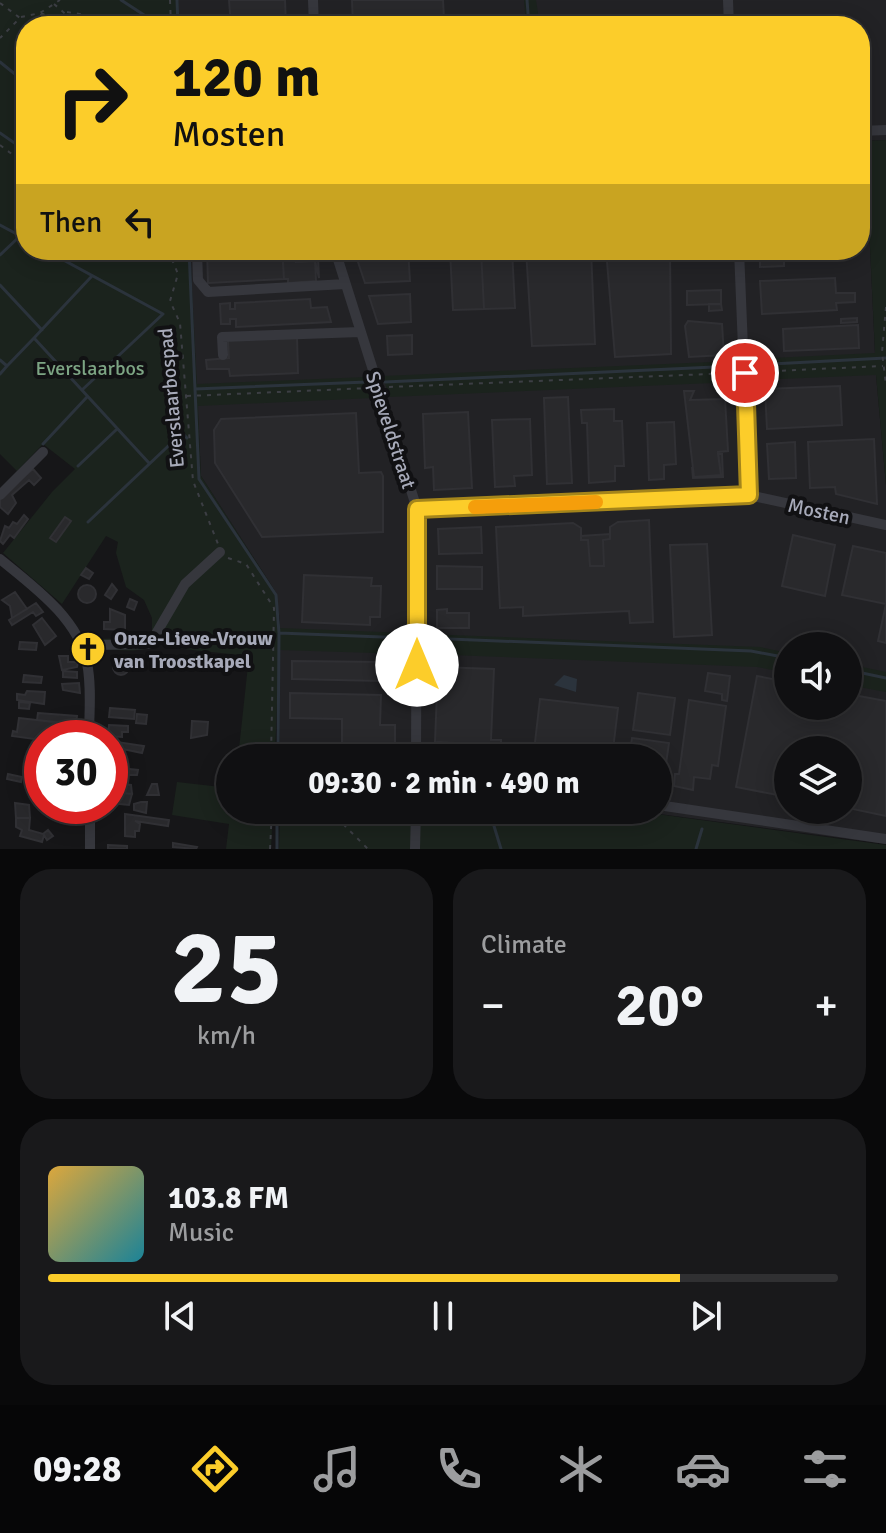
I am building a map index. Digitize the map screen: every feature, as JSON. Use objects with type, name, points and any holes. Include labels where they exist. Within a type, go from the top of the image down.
[{"type":"street","points":[[197,260],[198,280],[208,292],[345,284]]},
{"type":"street","name":"Spieveldstraat","points":[[338,260],[417,509],[416,744]]},
{"type":"street","points":[[739,260],[749,495]]},
{"type":"street","points":[[223,355],[222,337],[360,332]]},
{"type":"street","points":[[0,495],[43,452]]},
{"type":"street","name":"Mosten","points":[[417,509],[749,495],[886,525]]},
{"type":"street","points":[[81,643],[150,644],[185,584],[220,552]]},
{"type":"street","points":[[0,559],[54,607],[81,643],[87,661],[89,720]]},
{"type":"street","points":[[87,661],[97,645]]},
{"type":"street","points":[[672,807],[886,839]]},
{"type":"street","points":[[90,824],[90,849]]},
{"type":"street","points":[[415,849],[416,824]]},
{"type":"path","points":[[28,16],[40,13],[60,0]]},
{"type":"path","points":[[0,3],[17,16]]},
{"type":"path","points":[[54,4],[67,12],[93,16]]},
{"type":"path","points":[[67,12],[70,16]]},
{"type":"path","points":[[40,13],[46,16]]},
{"type":"path","points":[[0,38],[16,22]]},
{"type":"path","points":[[0,145],[16,157]]},
{"type":"path","name":"Everslaarbospad","points":[[172,260],[178,274],[170,301],[180,323],[193,481],[220,552]]},
{"type":"path","points":[[886,307],[882,352],[886,385]]},
{"type":"path","points":[[187,396],[883,366]]},
{"type":"path","points":[[220,552],[222,556],[246,564],[274,608],[271,744]]},
{"type":"path","points":[[270,849],[271,824]]},
{"type":"path","points":[[343,824],[368,849]]},
{"type":"shaded area","points":[[178,0],[886,0],[886,140],[870,141],[870,16],[179,16]]},
{"type":"shaded area","points":[[870,247],[876,375],[886,485],[886,844],[672,816],[672,744],[280,744],[280,620],[275,591],[201,476],[190,260],[870,260]]},
{"type":"shaded area","points":[[564,675],[577,679],[576,692],[554,685]]},
{"type":"green space","name":"Everslaarbos","points":[[0,0],[178,0],[179,16],[16,16],[16,260],[191,260],[197,384],[366,377],[373,398],[198,406],[201,476],[275,591],[280,628],[407,633],[407,654],[279,650],[276,744],[240,744],[249,656],[164,647],[160,640],[140,650],[98,649],[98,639],[147,637],[152,631],[152,618],[144,600],[126,587],[116,553],[118,542],[106,536],[62,604],[3,553],[52,492],[75,469],[43,444],[17,471],[0,454]]},
{"type":"green space","points":[[524,0],[536,0],[538,16],[525,16]]},
{"type":"green space","points":[[886,140],[886,485],[876,375],[753,380],[752,359],[875,353],[870,247],[870,141]]},
{"type":"green space","points":[[736,361],[736,382],[389,397],[383,376]]},
{"type":"green space","points":[[424,634],[760,647],[774,650],[774,670],[757,667],[424,654]]},
{"type":"green space","points":[[862,667],[886,672],[886,692],[862,688]]},
{"type":"green space","points":[[177,782],[216,786],[216,822],[172,815]]},
{"type":"green space","points":[[672,816],[886,845],[886,849],[279,849],[280,824],[672,824]]},
{"type":"green space","points":[[229,824],[272,824],[271,849],[226,849]]},
{"type":"building","points":[[229,0],[285,0],[286,16],[230,16]]},
{"type":"building","points":[[352,0],[443,0],[444,16],[353,16]]},
{"type":"building","points":[[207,260],[283,260],[284,279],[208,283]]},
{"type":"building","points":[[318,260],[319,278],[315,261],[295,262]]},
{"type":"building","points":[[357,260],[409,260],[410,281],[365,283]]},
{"type":"building","points":[[450,260],[482,260],[484,309],[453,310]]},
{"type":"building","points":[[482,260],[513,260],[515,308],[484,309]]},
{"type":"building","points":[[527,260],[591,260],[595,344],[532,346]]},
{"type":"building","points":[[607,260],[670,260],[671,354],[615,357]]},
{"type":"building","points":[[784,260],[784,266],[760,267],[760,261]]},
{"type":"building","points":[[283,261],[315,261],[316,281],[288,283],[288,279],[284,279]]},
{"type":"building","points":[[835,278],[836,293],[855,293],[855,302],[836,303],[837,310],[762,314],[760,281]]},
{"type":"building","points":[[721,290],[721,304],[687,305],[687,291]]},
{"type":"building","points":[[410,294],[411,322],[378,324],[369,296]]},
{"type":"building","points":[[310,299],[311,308],[327,307],[331,322],[236,327],[236,319],[230,319],[230,324],[221,324],[220,304],[230,303],[230,309],[235,309],[235,303]]},
{"type":"building","points":[[709,304],[721,304],[722,310],[709,311]]},
{"type":"building","points":[[857,318],[857,322],[841,323],[841,319]]},
{"type":"building","points":[[688,321],[722,324],[724,355],[689,357],[685,326]]},
{"type":"building","points":[[858,325],[859,348],[784,351],[783,329]]},
{"type":"building","points":[[412,335],[412,354],[388,355],[387,336]]},
{"type":"building","points":[[297,337],[298,373],[230,376],[229,369],[207,369],[206,360],[229,358],[228,340]]},
{"type":"building","points":[[840,386],[842,425],[767,429],[765,389]]},
{"type":"building","points":[[684,391],[694,391],[690,400],[725,399],[728,451],[718,452],[721,475],[694,477]]},
{"type":"building","points":[[568,397],[572,483],[547,484],[544,398]]},
{"type":"building","points":[[614,409],[614,421],[622,421],[624,466],[615,466],[615,481],[589,483],[587,423],[582,423],[581,410]]},
{"type":"building","points":[[468,412],[472,488],[434,490],[433,467],[425,468],[423,414]]},
{"type":"building","points":[[356,413],[359,473],[381,472],[383,476],[383,532],[262,537],[215,463],[214,430],[221,419]]},
{"type":"building","points":[[530,419],[532,475],[514,476],[515,486],[495,487],[492,420]]},
{"type":"building","points":[[674,422],[676,464],[664,465],[664,479],[649,480],[647,423]]},
{"type":"building","points":[[874,439],[877,504],[836,494],[835,487],[810,488],[808,442]]},
{"type":"building","points":[[795,442],[796,478],[769,479],[767,444]]},
{"type":"building","points":[[718,454],[722,454],[723,477],[693,478],[692,467],[694,477],[721,475]]},
{"type":"building","points":[[33,469],[41,478],[34,485],[29,480],[12,495],[16,503],[8,514],[0,507],[0,497]]},
{"type":"building","points":[[24,515],[28,519],[14,538],[10,535],[3,544],[0,541],[5,526],[9,528],[13,522],[17,524]]},
{"type":"building","points":[[65,517],[71,521],[56,542],[50,538]]},
{"type":"building","points":[[649,520],[653,622],[630,623],[629,611],[523,616],[523,607],[500,608],[496,527],[573,523],[581,528],[581,540],[588,540],[590,566],[604,566],[603,540],[610,539],[610,527],[618,522]]},
{"type":"building","points":[[481,527],[482,553],[439,554],[438,529]]},
{"type":"building","points":[[610,534],[610,539],[603,540],[604,566],[590,566],[588,540],[581,540],[581,536]]},
{"type":"building","points":[[793,535],[835,545],[825,596],[782,586]]},
{"type":"building","points":[[707,544],[712,635],[674,637],[670,545]]},
{"type":"building","points":[[853,546],[886,553],[886,604],[842,595]]},
{"type":"building","points":[[437,566],[482,567],[482,589],[437,589]]},
{"type":"building","points":[[86,568],[93,573],[89,579],[81,575]]},
{"type":"building","points":[[304,575],[372,578],[371,586],[381,586],[380,617],[370,617],[370,625],[302,622]]},
{"type":"building","points":[[112,584],[117,590],[111,599],[105,595]]},
{"type":"building","points":[[83,585],[91,585],[96,594],[94,601],[83,603],[78,598],[78,590]]},
{"type":"building","points":[[15,592],[27,609],[12,618],[10,606],[2,600]]},
{"type":"building","points":[[130,599],[137,602],[134,610],[127,607]]},
{"type":"building","points":[[36,603],[43,612],[36,616],[33,612],[12,625],[9,620]]},
{"type":"building","points":[[886,604],[886,643],[878,641]]},
{"type":"building","points":[[110,609],[125,615],[125,630],[104,629],[104,622],[110,622]]},
{"type":"building","points":[[447,609],[447,613],[469,613],[469,628],[437,628],[437,610]]},
{"type":"building","points":[[42,618],[56,636],[45,645],[33,625]]},
{"type":"building","points":[[20,642],[37,643],[36,650],[19,649]]},
{"type":"building","points":[[59,656],[68,656],[68,662],[78,662],[77,667],[62,670]]},
{"type":"building","points":[[118,659],[124,659],[129,667],[127,673],[118,675],[113,670],[113,664]]},
{"type":"building","points":[[292,661],[382,662],[382,681],[292,679]]},
{"type":"building","points":[[438,667],[494,669],[491,740],[501,740],[501,744],[435,742]]},
{"type":"building","points":[[63,671],[77,672],[77,678],[63,677]]},
{"type":"building","points":[[708,673],[730,676],[727,701],[722,700],[722,694],[705,691]]},
{"type":"building","points":[[24,675],[42,677],[41,683],[23,682]]},
{"type":"building","points":[[757,676],[774,679],[774,720],[862,720],[862,697],[886,701],[886,816],[862,811],[862,736],[774,736],[774,794],[736,787]]},
{"type":"building","points":[[79,683],[80,693],[63,690],[62,684]]},
{"type":"building","points":[[27,691],[45,692],[44,704],[17,700],[17,694],[25,695]]},
{"type":"building","points":[[290,693],[381,695],[380,725],[395,725],[395,744],[342,744],[342,719],[290,718]]},
{"type":"building","points":[[638,693],[675,698],[670,735],[633,730]]},
{"type":"building","points":[[540,699],[618,708],[614,744],[535,744]]},
{"type":"building","points":[[689,700],[726,706],[718,766],[712,765],[710,779],[694,777],[693,790],[674,786],[675,774],[679,774]]},
{"type":"building","points":[[19,702],[30,703],[29,709],[19,708]]},
{"type":"building","points":[[110,708],[135,710],[134,719],[109,717]]},
{"type":"building","points":[[38,713],[77,716],[76,720],[37,720]]},
{"type":"building","points":[[137,714],[147,715],[146,724],[136,723]]},
{"type":"building","points":[[19,718],[36,720],[24,720],[24,738],[12,736],[13,731],[17,732]]},
{"type":"building","points":[[192,721],[208,722],[207,735],[191,738]]},
{"type":"building","points":[[632,738],[669,743],[669,744],[631,744]]},
{"type":"building","points":[[128,744],[144,746],[142,753],[128,750]]},
{"type":"building","points":[[128,769],[138,770],[137,775],[128,775]]},
{"type":"building","points":[[8,774],[22,777],[21,782],[7,779]]},
{"type":"building","points":[[152,784],[157,784],[159,795],[147,795]]},
{"type":"building","points":[[147,802],[146,813],[134,810],[134,804]]},
{"type":"building","points":[[15,803],[24,804],[24,818],[16,818]]},
{"type":"building","points":[[128,814],[169,820],[168,826],[135,821],[140,824],[135,837],[125,836]]},
{"type":"building","points":[[16,818],[24,818],[24,824],[30,824],[29,830],[43,834],[48,830],[53,836],[47,840],[44,835],[42,842],[20,836],[22,830],[16,827]]},
{"type":"building","points":[[173,843],[197,847],[173,847]]},
{"type":"building","points":[[108,845],[127,846],[127,849],[108,849]]},
{"type":"waterway","points":[[121,0],[146,16]]},
{"type":"waterway","points":[[177,0],[178,16]]},
{"type":"waterway","points":[[527,0],[528,16]]},
{"type":"waterway","points":[[0,62],[16,75]]},
{"type":"waterway","points":[[0,133],[16,144]]},
{"type":"waterway","points":[[0,225],[16,234]]},
{"type":"waterway","points":[[0,255],[16,240]]},
{"type":"waterway","points":[[63,260],[163,314],[82,390]]},
{"type":"waterway","points":[[189,260],[195,389],[367,382]]},
{"type":"waterway","points":[[34,338],[91,277]]},
{"type":"waterway","points":[[0,285],[42,330]]},
{"type":"waterway","points":[[0,360],[7,366],[34,338],[149,463]]},
{"type":"waterway","points":[[753,365],[886,358]]},
{"type":"waterway","points":[[0,374],[7,366]]},
{"type":"waterway","points":[[385,382],[736,366]]},
{"type":"waterway","points":[[195,389],[199,479],[276,595],[279,633],[408,638]]},
{"type":"waterway","points":[[43,444],[87,397]]},
{"type":"waterway","points":[[78,466],[116,430]]},
{"type":"waterway","points":[[88,522],[182,433],[187,438]]},
{"type":"waterway","points":[[278,744],[279,634]]},
{"type":"waterway","points":[[425,638],[751,651],[774,655]]},
{"type":"waterway","points":[[862,673],[886,678]]},
{"type":"waterway","points":[[277,824],[277,849]]},
{"type":"waterway","points":[[494,826],[501,849]]},
{"type":"waterway","points":[[696,849],[702,829]]},
{"type":"slow traffic","points":[[475,507],[596,502]]},
{"type":"place","name":"Onze-Lieve-Vrouw van Troostkapel","points":[[88,649]]},
{"type":"route","points":[[417,665],[417,509],[749,495],[745,373]]}]
